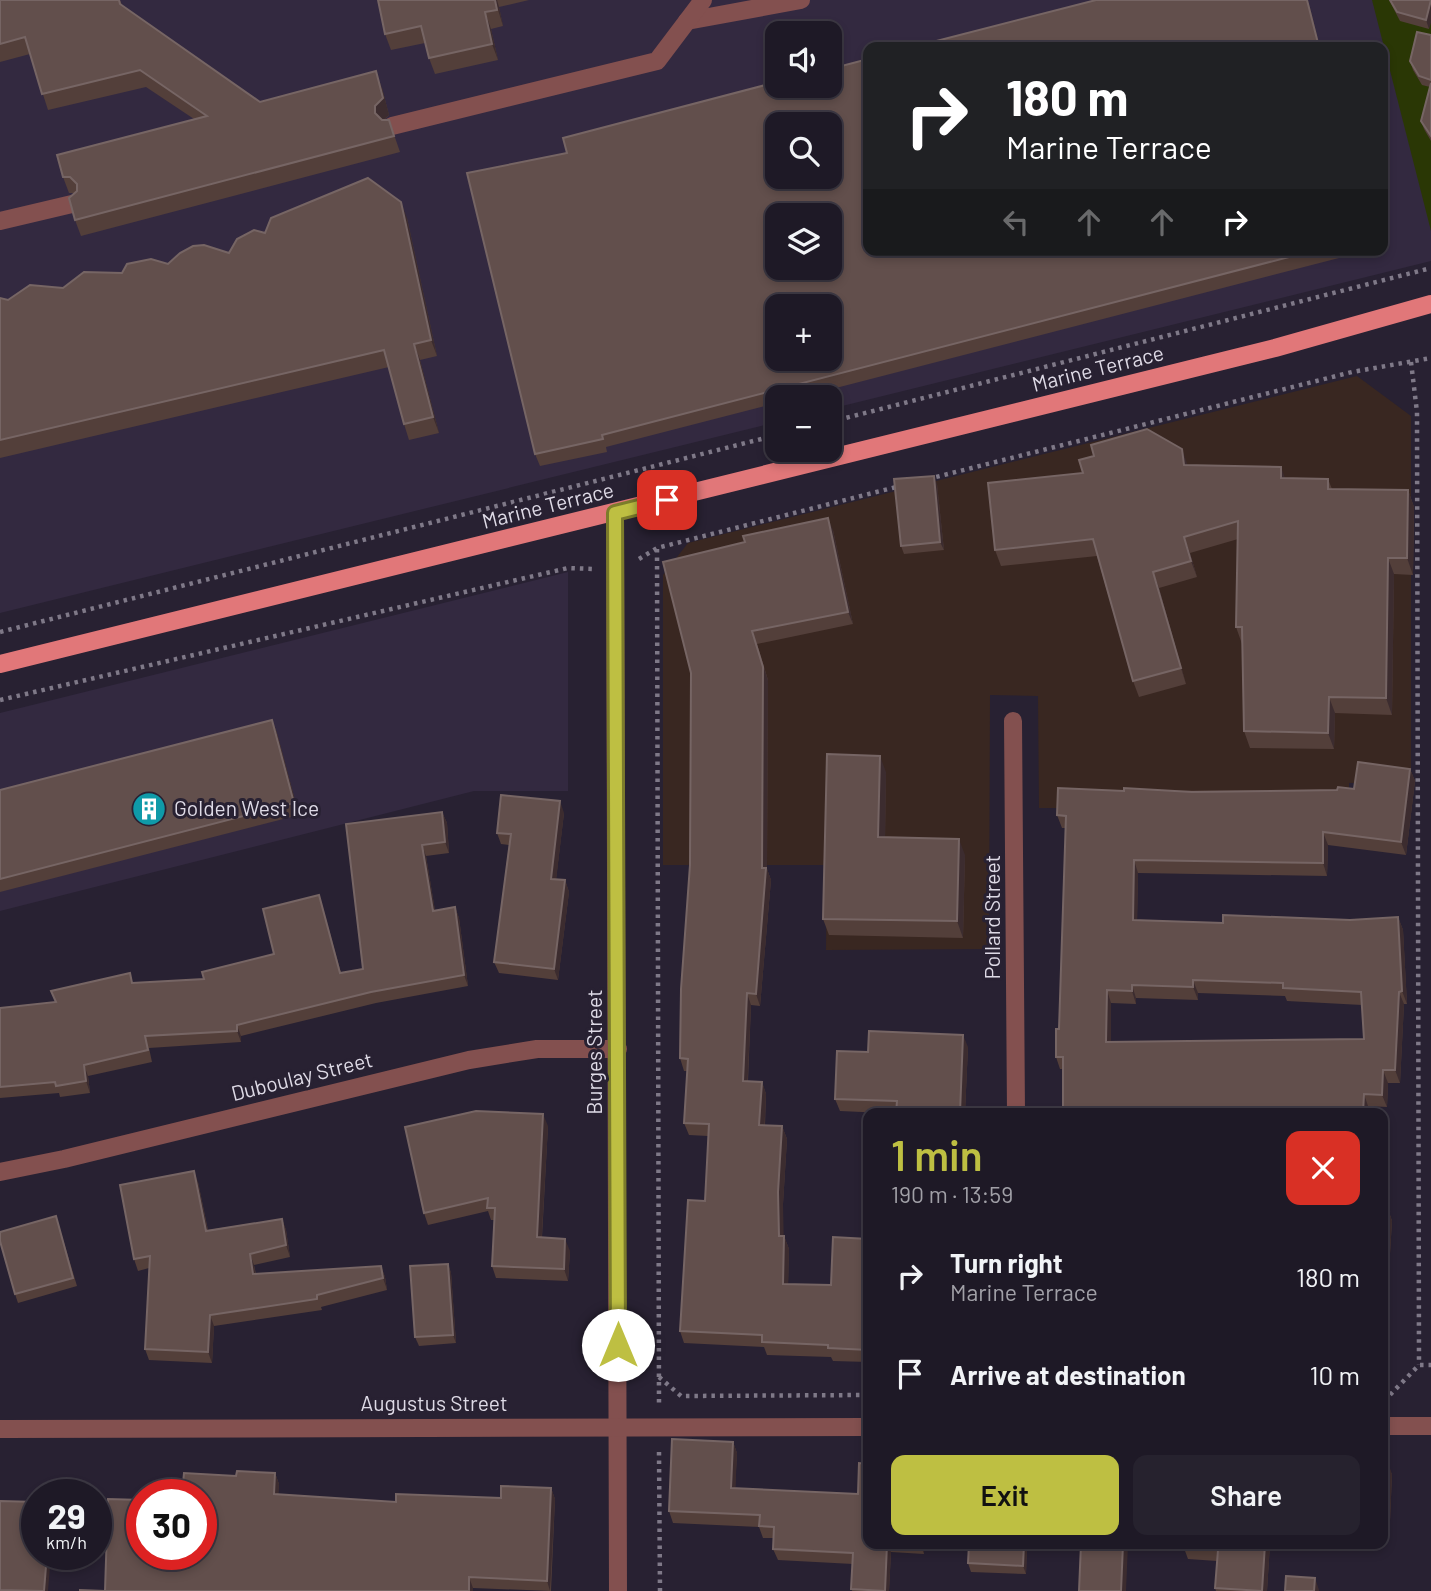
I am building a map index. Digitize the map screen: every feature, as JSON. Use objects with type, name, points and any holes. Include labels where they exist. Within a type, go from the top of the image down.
[{"type":"main road","name":"Marine Terrace","points":[[0,664],[1275,348],[1431,304]]},
{"type":"street","points":[[392,126],[657,61],[703,0]]},
{"type":"street","points":[[687,21],[801,0]]},
{"type":"street","points":[[0,221],[72,204]]},
{"type":"street","name":"Burges Street","points":[[615,513],[618,1591]]},
{"type":"street","name":"Pollard Street","points":[[1013,721],[1016,1108]]},
{"type":"street","name":"Duboulay Street","points":[[0,1172],[64,1159],[469,1060],[537,1049],[618,1049]]},
{"type":"street","name":"Augustus Street","points":[[0,1429],[863,1426]]},
{"type":"street","points":[[1388,1426],[1431,1426]]},
{"type":"path","points":[[842,419],[1431,268]]},
{"type":"path","points":[[926,480],[1352,372],[1431,358]]},
{"type":"path","points":[[1388,1397],[1419,1365],[1417,412],[1412,362]]},
{"type":"path","points":[[0,632],[765,438]]},
{"type":"path","points":[[642,558],[657,548],[913,483]]},
{"type":"path","points":[[657,548],[659,1391]]},
{"type":"path","points":[[0,700],[568,568],[590,570]]},
{"type":"path","points":[[1419,1365],[1431,1365]]},
{"type":"path","points":[[659,1377],[681,1396],[863,1395]]},
{"type":"path","points":[[659,1454],[660,1591]]},
{"type":"shaded area","points":[[0,0],[1431,0],[1431,261],[842,406],[842,385],[765,385],[765,425],[0,613]]},
{"type":"shaded area","points":[[1357,376],[1411,416],[1411,782],[1349,783],[1349,809],[1039,808],[1038,696],[990,695],[989,949],[826,950],[827,865],[663,865],[663,575],[688,543]]},
{"type":"shaded area","points":[[568,572],[568,791],[474,791],[0,911],[0,713]]},
{"type":"green space","points":[[1372,0],[1431,0],[1431,231],[1388,63],[1388,42],[1383,42]]},
{"type":"building","points":[[0,0],[119,0],[120,4],[260,102],[376,71],[383,98],[375,106],[375,113],[382,120],[389,120],[394,136],[75,220],[69,198],[77,191],[77,184],[70,177],[63,177],[57,155],[207,116],[140,70],[42,94],[25,37],[0,44]]},
{"type":"building","points":[[378,0],[495,0],[497,10],[485,12],[492,44],[429,58],[421,26],[385,34]]},
{"type":"building","points":[[1096,0],[1307,0],[1318,42],[932,42]]},
{"type":"building","points":[[1390,0],[1431,0],[1426,20],[1397,12]]},
{"type":"building","points":[[1417,32],[1431,35],[1431,80],[1419,76],[1410,61]]},
{"type":"building","points":[[863,60],[863,256],[1293,256],[795,385],[765,385],[765,393],[602,435],[603,439],[535,454],[467,173],[567,153],[563,138],[765,85],[765,98],[842,98],[842,66]]},
{"type":"building","points":[[1431,83],[1431,136],[1421,121]]},
{"type":"building","points":[[368,178],[401,202],[431,340],[414,344],[433,417],[404,424],[384,350],[0,440],[0,298],[8,300],[30,285],[63,288],[84,272],[122,273],[127,264],[151,259],[168,264],[193,246],[204,245],[229,253],[237,239],[254,230],[265,233],[271,218]]},
{"type":"building","points":[[1147,429],[1182,449],[1184,465],[1281,467],[1281,478],[1328,479],[1328,489],[1408,490],[1407,558],[1388,558],[1386,698],[1329,697],[1328,733],[1244,731],[1242,627],[1236,627],[1238,521],[1184,537],[1191,561],[1153,572],[1181,668],[1133,681],[1093,539],[995,550],[988,483],[1083,473],[1079,460],[1094,456],[1091,445]]},
{"type":"building","points":[[934,476],[940,542],[901,546],[894,479]]},
{"type":"building","points":[[828,518],[848,612],[752,631],[763,667],[762,868],[766,868],[756,994],[747,993],[743,1081],[762,1082],[759,1125],[782,1126],[778,1192],[779,1236],[784,1236],[783,1284],[831,1285],[833,1237],[863,1239],[863,1350],[762,1342],[762,1335],[680,1331],[688,1200],[705,1201],[709,1124],[684,1123],[688,1059],[680,1058],[681,989],[690,865],[691,673],[663,562],[745,542],[743,536]]},
{"type":"building","name":"Golden West Ice","points":[[272,720],[294,803],[0,879],[0,790]]},
{"type":"building","points":[[827,754],[880,756],[878,837],[959,839],[957,921],[823,919]]},
{"type":"building","points":[[1358,762],[1410,769],[1401,842],[1323,832],[1323,863],[1134,860],[1133,920],[1223,923],[1223,915],[1350,920],[1398,917],[1402,991],[1399,992],[1395,1070],[1383,1070],[1382,1095],[1364,1094],[1363,1108],[1063,1108],[1063,1057],[1056,1057],[1056,1029],[1059,1029],[1066,816],[1057,815],[1058,788],[1192,792],[1337,790],[1338,787],[1354,789]],"holes":[[[1193,980],[1283,983],[1283,988],[1361,992],[1364,1039],[1106,1042],[1107,990],[1132,991],[1132,985],[1193,987]]]},
{"type":"building","points":[[501,795],[560,801],[551,879],[565,880],[554,969],[494,962],[511,834],[497,833]]},
{"type":"building","points":[[442,812],[445,842],[422,845],[433,911],[455,907],[464,975],[371,992],[237,1025],[237,1031],[145,1036],[148,1050],[84,1065],[86,1081],[56,1086],[55,1082],[0,1087],[0,1008],[56,1002],[51,991],[130,973],[132,983],[204,979],[202,972],[274,954],[263,909],[319,895],[340,973],[363,969],[346,824]]},
{"type":"building","points":[[869,1031],[963,1035],[960,1108],[896,1108],[897,1101],[835,1099],[837,1051],[868,1052]]},
{"type":"building","points":[[476,1111],[543,1114],[537,1237],[565,1239],[564,1269],[492,1266],[495,1208],[487,1208],[488,1198],[424,1213],[405,1127]]},
{"type":"building","points":[[194,1171],[206,1231],[282,1219],[286,1245],[250,1254],[253,1274],[381,1266],[383,1278],[317,1295],[317,1299],[210,1315],[208,1352],[145,1349],[150,1256],[134,1259],[120,1185]]},
{"type":"building","points":[[56,1216],[73,1278],[15,1294],[0,1241],[0,1232]]},
{"type":"building","points":[[448,1264],[453,1335],[415,1337],[410,1266]]},
{"type":"building","points":[[672,1439],[733,1442],[731,1488],[858,1494],[859,1463],[863,1463],[863,1549],[887,1549],[885,1591],[851,1589],[853,1553],[773,1549],[774,1527],[759,1526],[760,1515],[669,1511]]},
{"type":"building","points":[[237,1471],[275,1473],[274,1494],[396,1502],[396,1494],[501,1498],[501,1486],[551,1488],[547,1581],[469,1577],[469,1591],[105,1591],[106,1570],[112,1570],[112,1499],[126,1500],[126,1570],[217,1570],[217,1479],[183,1479],[184,1473],[236,1476]]},
{"type":"building","points":[[0,1501],[21,1502],[21,1570],[46,1570],[44,1591],[0,1590]]},
{"type":"building","points":[[969,1549],[1024,1549],[1023,1566],[968,1563]]},
{"type":"building","points":[[1081,1549],[1123,1549],[1121,1591],[1079,1591]]},
{"type":"building","points":[[1201,1549],[1265,1549],[1262,1591],[1215,1588],[1218,1550]]},
{"type":"building","points":[[1286,1576],[1315,1578],[1314,1591],[1285,1591]]},
{"type":"place","name":"Golden West Ice","points":[[149,809]]},
{"type":"route","points":[[618,1345],[615,513],[667,500]]}]
